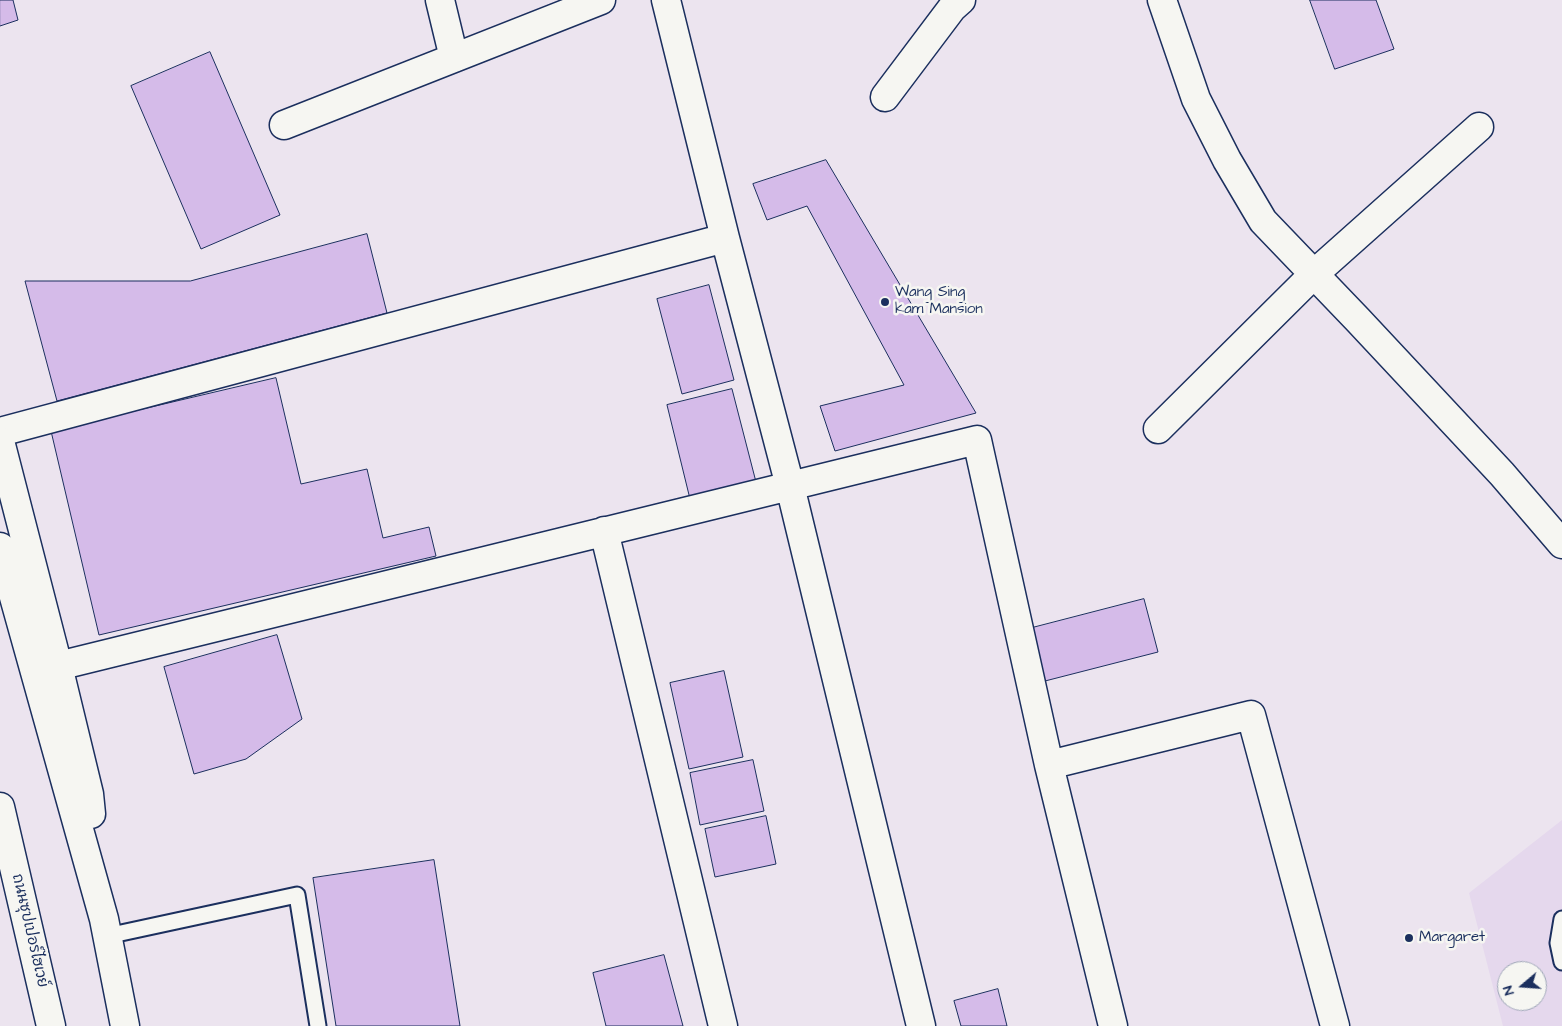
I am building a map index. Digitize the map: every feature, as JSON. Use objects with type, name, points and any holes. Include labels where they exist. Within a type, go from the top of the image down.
[{"type":"main road","points":[[440,0],[454,58]]},
{"type":"main road","points":[[284,125],[602,0]]},
{"type":"main road","points":[[666,0],[725,238],[790,486],[921,1026]]},
{"type":"main road","points":[[885,97],[952,8],[961,0]]},
{"type":"main road","points":[[1162,0],[1196,99],[1227,160],[1264,222],[1502,474],[1562,544]]},
{"type":"main road","points":[[1158,429],[1314,274],[1479,126]]},
{"type":"main road","points":[[0,432],[725,238]]},
{"type":"main road","points":[[58,666],[977,440],[1050,766],[1113,1026]]},
{"type":"main road","points":[[0,442],[89,794],[106,927],[124,1026]]},
{"type":"main road","points":[[604,531],[723,1026]]},
{"type":"main road","points":[[0,548],[106,927]]},
{"type":"main road","points":[[1050,766],[1250,715],[1335,1026]]},
{"type":"main road","name":"ถนนซุปเปอร์ไฮเวย์","points":[[0,807],[51,1026]]},
{"type":"lane","points":[[106,927],[297,895],[318,1026]]},
{"type":"lane","points":[[1562,919],[1558,943],[1562,962]]},
{"type":"shaded area","points":[[1562,820],[1562,1026],[1503,1026],[1499,1011],[1547,1011],[1547,961],[1497,961],[1497,1003],[1469,893]]},
{"type":"building","points":[[0,0],[13,0],[18,20],[0,26]]},
{"type":"building","points":[[1310,0],[1376,0],[1394,49],[1335,69]]},
{"type":"building","points":[[210,52],[280,215],[201,249],[131,86]]},
{"type":"building","name":"Wang Sing kam Mansion","points":[[826,160],[976,413],[835,451],[820,406],[904,385],[807,206],[767,220],[753,184]]},
{"type":"building","points":[[367,234],[387,313],[57,401],[25,281],[190,281]]},
{"type":"building","points":[[709,285],[734,380],[682,394],[657,299]]},
{"type":"building","points":[[276,378],[301,484],[367,469],[383,538],[429,527],[436,556],[99,635],[51,431]]},
{"type":"building","points":[[732,389],[756,482],[690,499],[667,405]]},
{"type":"building","points":[[1144,599],[1158,652],[1045,681],[1032,628]]},
{"type":"building","points":[[277,635],[302,719],[246,759],[194,774],[164,667]]},
{"type":"building","points":[[724,671],[743,757],[689,769],[670,683]]},
{"type":"building","points":[[753,760],[764,811],[700,825],[690,773]]},
{"type":"building","points":[[766,816],[776,864],[715,877],[705,829]]},
{"type":"building","points":[[434,860],[460,1026],[336,1026],[313,878]]},
{"type":"building","points":[[664,955],[683,1026],[606,1026],[593,973]]},
{"type":"building","points":[[998,989],[1007,1026],[961,1026],[954,1001]]},
{"type":"place","name":"Wang Sing kam Mansion","points":[[885,302]]},
{"type":"place","name":"Margaret","points":[[1409,938]]}]
